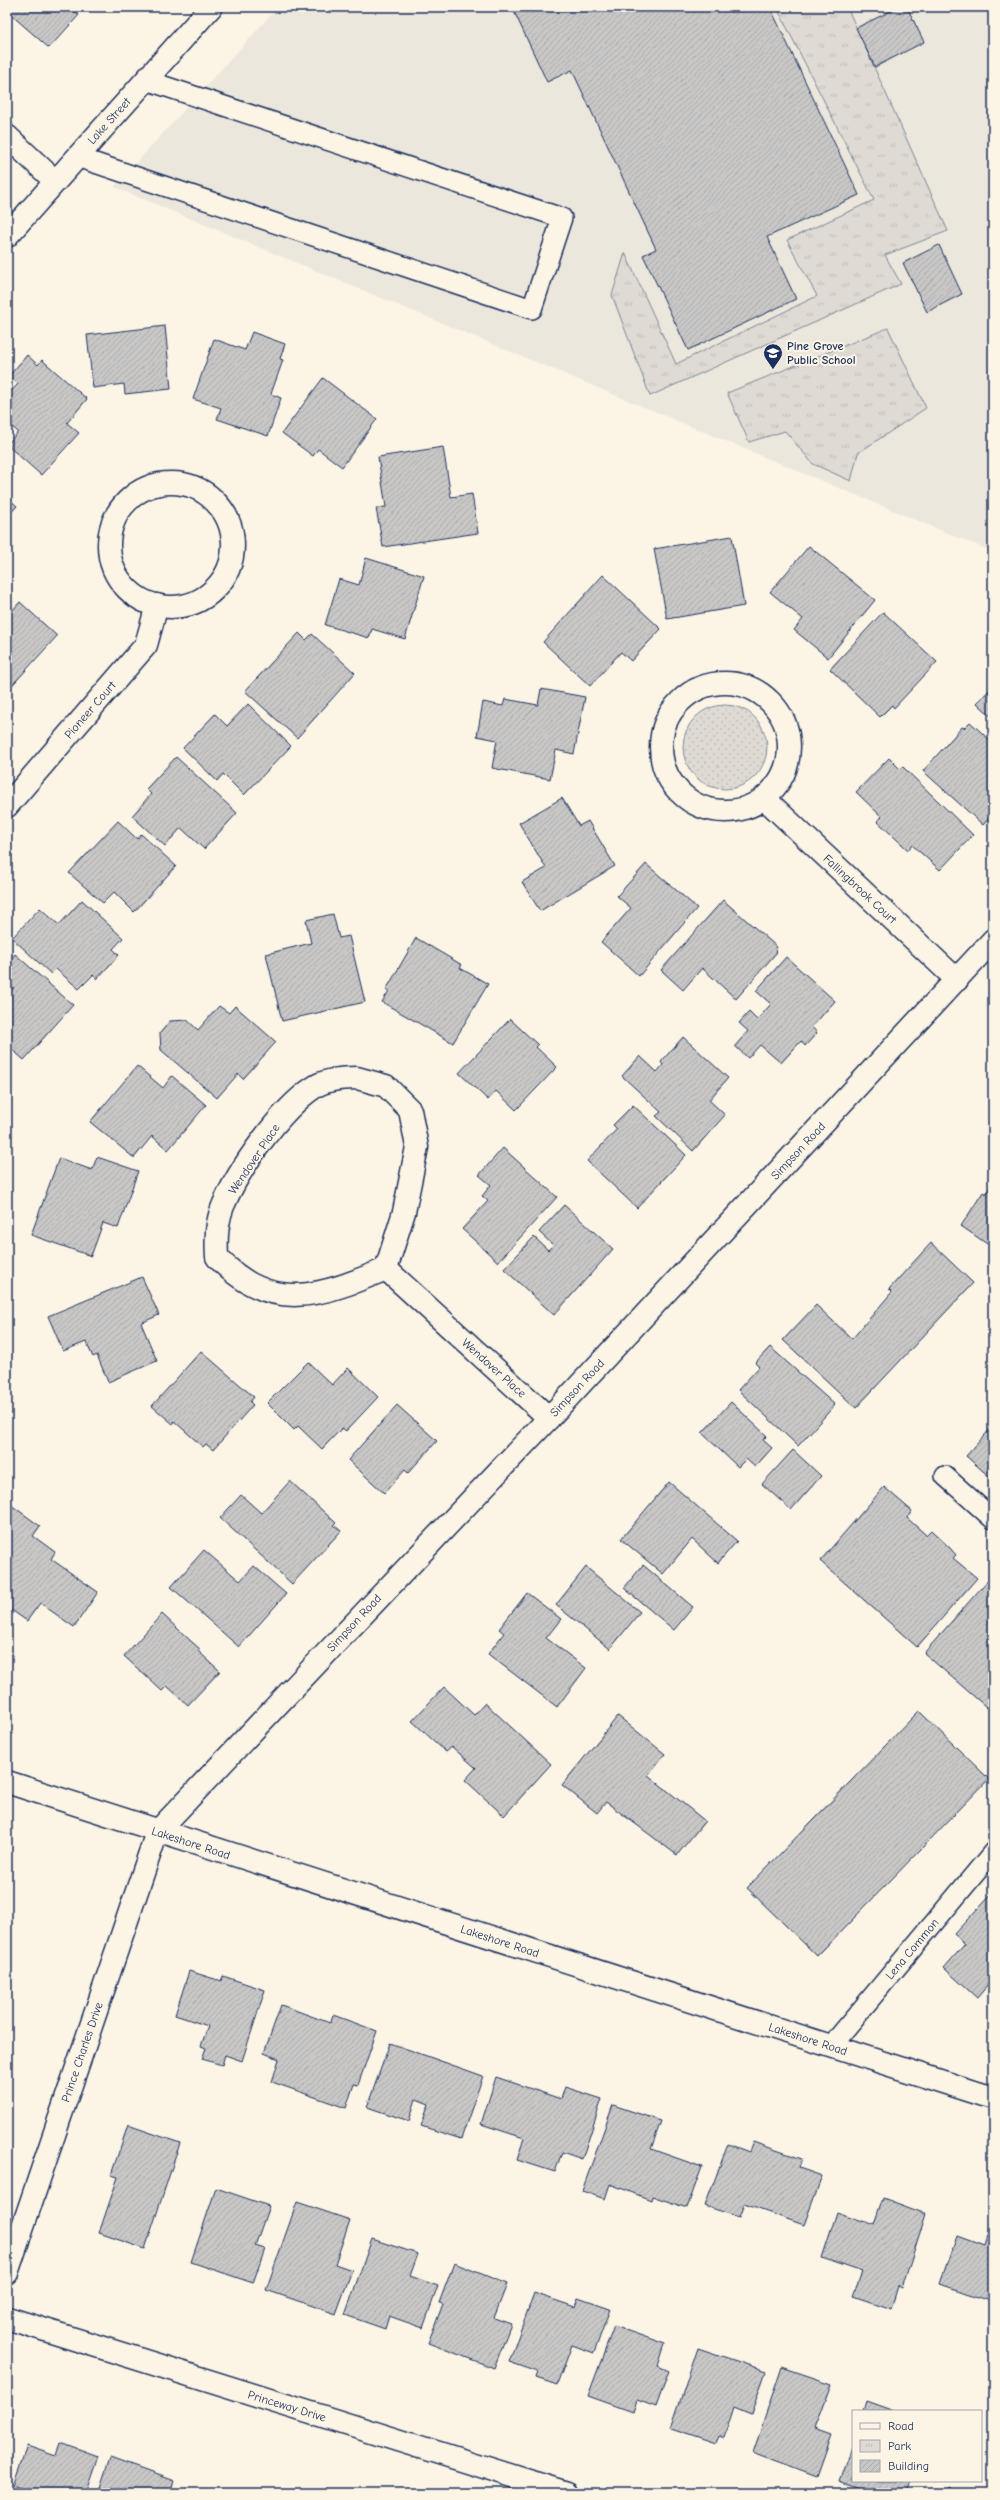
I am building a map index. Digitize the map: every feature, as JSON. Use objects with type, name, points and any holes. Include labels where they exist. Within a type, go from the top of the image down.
[{"type":"street","name":"Lake Street","points":[[7,236],[211,7]]},
{"type":"street","points":[[7,136],[55,181]]},
{"type":"street","points":[[163,483],[181,484],[198,489],[213,499],[224,514],[229,525],[233,548],[229,566],[220,582],[208,594],[192,603],[174,607],[157,605],[140,598],[126,587],[115,572],[110,556],[109,540],[112,524],[120,509],[131,497],[146,488],[163,483]]},
{"type":"street","name":"Pioneer Court","points":[[7,806],[146,645],[157,605]]},
{"type":"street","points":[[729,683],[751,688],[770,700],[782,718],[787,732],[789,740],[788,762],[779,782],[764,798],[746,808],[726,811],[706,808],[688,799],[674,785],[663,760],[661,747],[664,727],[673,709],[688,694],[708,685],[729,683]]},
{"type":"street","name":"Fallingbrook Court","points":[[764,798],[957,980]]},
{"type":"street","name":"Simpson Road","points":[[157,1832],[549,1418],[993,940]]},
{"type":"street","name":"Wendover Place","points":[[357,1078],[386,1086],[410,1110],[417,1147],[404,1212],[386,1269],[316,1294],[282,1295],[256,1287],[233,1274],[216,1257],[216,1232],[223,1206],[264,1138],[288,1110],[314,1087],[338,1079],[357,1078]]},
{"type":"street","name":"Wendover Place","points":[[386,1269],[549,1418]]},
{"type":"street","name":"Lakeshore Road","points":[[7,1782],[157,1832],[993,2098]]},
{"type":"street","name":"Prince Charles Drive","points":[[7,2273],[157,1832]]},
{"type":"street","name":"Princeway Drive","points":[[7,2318],[567,2493]]},
{"type":"lane","points":[[77,157],[532,309],[562,218],[146,80]]},
{"type":"lane","points":[[944,1476],[993,1519]]},
{"type":"lane","name":"Lena Common","points":[[831,2046],[993,1852]]},
{"type":"shaded area","name":"Pine Grove Public School","points":[[278,7],[993,7],[993,552],[114,187]]},
{"type":"green space","points":[[847,7],[948,231],[885,255],[901,284],[650,396],[612,295],[625,253],[676,364],[817,296],[787,240],[874,200],[777,8]]},
{"type":"green space","points":[[888,328],[926,408],[858,453],[851,481],[813,464],[785,431],[749,442],[727,393]]},
{"type":"green space","points":[[717,705],[733,705],[749,712],[760,723],[767,739],[767,755],[764,763],[755,777],[749,782],[733,789],[717,789],[701,782],[690,771],[683,755],[683,739],[690,723],[701,712]]},
{"type":"building","points":[[7,7],[70,7],[79,15],[49,48],[9,13],[7,15]]},
{"type":"building","points":[[512,7],[770,7],[859,195],[767,237],[796,299],[688,350],[643,255],[656,249],[572,70],[547,82]]},
{"type":"building","points":[[899,7],[907,7],[924,42],[875,67],[856,28]]},
{"type":"building","points":[[939,245],[962,294],[927,312],[903,263]]},
{"type":"building","points":[[165,326],[171,389],[125,394],[124,384],[93,388],[87,335]]},
{"type":"building","points":[[252,332],[285,344],[280,359],[283,360],[271,394],[281,398],[268,436],[217,419],[221,408],[193,399],[214,339],[245,350]]},
{"type":"building","points":[[27,355],[38,365],[42,360],[87,399],[67,423],[79,433],[41,475],[7,445],[18,432],[7,422],[7,396],[18,384],[9,376]]},
{"type":"building","points":[[323,378],[377,419],[342,467],[318,449],[313,456],[282,433]]},
{"type":"building","points":[[443,447],[451,497],[472,494],[478,533],[383,547],[376,508],[386,507],[378,457]]},
{"type":"building","points":[[7,497],[17,506],[7,517]]},
{"type":"building","points":[[732,536],[744,606],[667,619],[654,549]]},
{"type":"building","points":[[809,546],[875,600],[828,658],[794,630],[803,619],[770,592]]},
{"type":"building","points":[[366,558],[424,576],[405,639],[372,629],[369,638],[325,625],[339,579],[359,585]]},
{"type":"building","points":[[603,575],[661,629],[631,661],[621,652],[590,686],[543,642]]},
{"type":"building","points":[[20,602],[57,636],[7,691],[7,616]]},
{"type":"building","points":[[883,612],[937,662],[894,708],[892,705],[880,717],[830,669]]},
{"type":"building","points":[[299,633],[306,640],[312,634],[355,673],[297,738],[245,691]]},
{"type":"building","points":[[993,686],[993,718],[977,703]]},
{"type":"building","points":[[541,689],[585,697],[574,754],[556,750],[550,779],[492,768],[497,740],[477,736],[483,702],[503,706],[505,699],[538,705]]},
{"type":"building","points":[[248,704],[291,746],[244,795],[223,774],[217,781],[183,748],[215,714],[227,726]]},
{"type":"building","points":[[970,722],[993,743],[993,814],[983,825],[923,771],[962,727],[964,728]]},
{"type":"building","points":[[176,757],[237,813],[204,849],[181,828],[165,846],[132,816],[151,794],[146,789]]},
{"type":"building","points":[[889,758],[900,769],[903,767],[973,835],[940,870],[912,845],[908,850],[877,821],[882,817],[856,792]]},
{"type":"building","points":[[562,798],[579,826],[588,821],[615,866],[540,911],[522,882],[546,868],[519,823]]},
{"type":"building","points":[[118,821],[137,839],[141,834],[176,866],[134,912],[114,892],[103,903],[69,873]]},
{"type":"building","points":[[646,864],[697,908],[639,976],[601,942],[631,908],[617,896]]},
{"type":"building","points":[[82,900],[123,938],[113,949],[119,955],[97,979],[93,975],[79,989],[56,969],[51,974],[12,938],[40,908],[59,925]]},
{"type":"building","points":[[723,900],[777,947],[775,950],[777,952],[736,999],[702,968],[683,990],[661,970]]},
{"type":"building","points":[[333,914],[339,938],[349,936],[365,1002],[282,1021],[266,954],[311,943],[306,920]]},
{"type":"building","points":[[416,938],[462,965],[460,968],[488,984],[453,1043],[382,1002],[389,991],[386,990]]},
{"type":"building","points":[[15,954],[73,1005],[24,1060],[7,1045],[7,993],[14,988],[7,982],[7,963]]},
{"type":"building","points":[[786,957],[835,1001],[812,1027],[817,1033],[805,1046],[801,1041],[781,1063],[760,1045],[748,1058],[735,1046],[748,1031],[739,1023],[749,1012],[757,1020],[771,1004],[756,991]]},
{"type":"building","points":[[219,1006],[229,1013],[235,1006],[276,1042],[243,1079],[238,1074],[217,1098],[161,1050],[160,1033],[170,1021],[187,1020],[198,1030]]},
{"type":"building","points":[[510,1019],[538,1045],[536,1047],[557,1067],[516,1110],[496,1091],[488,1100],[459,1073]]},
{"type":"building","points":[[683,1037],[728,1078],[709,1100],[725,1115],[693,1151],[656,1116],[661,1112],[622,1076],[640,1056],[657,1072],[663,1065],[661,1062]]},
{"type":"building","points":[[137,1066],[163,1088],[172,1076],[206,1105],[168,1150],[152,1136],[134,1158],[90,1122]]},
{"type":"building","points":[[633,1105],[686,1155],[637,1208],[587,1161],[617,1129],[613,1125]]},
{"type":"building","points":[[503,1148],[557,1197],[498,1262],[462,1229],[488,1201],[482,1196],[491,1185],[479,1175]]},
{"type":"building","points":[[97,1157],[138,1171],[118,1228],[103,1223],[91,1256],[31,1235],[59,1158],[92,1170]]},
{"type":"building","points":[[993,1183],[993,1248],[961,1226],[983,1192],[986,1194]]},
{"type":"building","points":[[564,1205],[613,1249],[554,1315],[504,1269],[534,1237],[548,1250],[553,1245],[539,1232]]},
{"type":"building","points":[[931,1243],[973,1283],[856,1408],[783,1340],[816,1305],[852,1339],[892,1292],[889,1289]]},
{"type":"building","points":[[142,1277],[159,1315],[141,1323],[157,1361],[108,1382],[97,1355],[93,1357],[86,1342],[63,1351],[48,1316]]},
{"type":"building","points":[[770,1347],[835,1405],[798,1446],[738,1390],[759,1367],[755,1363]]},
{"type":"building","points":[[201,1351],[254,1397],[250,1402],[253,1405],[213,1450],[206,1444],[203,1447],[174,1421],[173,1424],[152,1406]]},
{"type":"building","points":[[308,1362],[332,1385],[348,1368],[378,1397],[346,1431],[342,1428],[322,1449],[298,1426],[294,1430],[267,1403]]},
{"type":"building","points":[[731,1402],[767,1436],[763,1440],[772,1448],[755,1467],[746,1459],[738,1467],[702,1433]]},
{"type":"building","points":[[397,1405],[437,1441],[408,1473],[405,1470],[384,1493],[348,1460]]},
{"type":"building","points":[[993,1426],[993,1480],[966,1456]]},
{"type":"building","points":[[793,1450],[821,1476],[791,1510],[762,1484]]},
{"type":"building","points":[[290,1481],[336,1523],[334,1525],[341,1531],[292,1584],[220,1518],[241,1495],[261,1513]]},
{"type":"building","points":[[669,1482],[737,1541],[718,1563],[692,1539],[663,1574],[621,1539]]},
{"type":"building","points":[[884,1487],[912,1511],[907,1518],[926,1535],[931,1530],[956,1555],[953,1558],[977,1578],[917,1647],[820,1561]]},
{"type":"building","points":[[11,1505],[40,1526],[33,1536],[55,1552],[51,1559],[98,1592],[74,1627],[40,1603],[27,1621],[7,1607],[7,1576],[11,1569],[7,1566],[7,1512]]},
{"type":"building","points":[[204,1550],[240,1581],[254,1566],[286,1594],[239,1647],[171,1587]]},
{"type":"building","points":[[643,1565],[693,1607],[674,1630],[624,1588]]},
{"type":"building","points":[[586,1567],[640,1612],[610,1649],[556,1605]]},
{"type":"building","points":[[989,1579],[993,1582],[993,1713],[924,1653]]},
{"type":"building","points":[[527,1593],[561,1619],[546,1638],[586,1668],[557,1707],[488,1654],[504,1633],[499,1629]]},
{"type":"building","points":[[162,1614],[200,1649],[198,1651],[220,1671],[188,1705],[167,1686],[162,1691],[124,1656]]},
{"type":"building","points":[[444,1687],[474,1715],[485,1703],[551,1764],[504,1816],[465,1780],[476,1768],[452,1747],[446,1752],[412,1721]]},
{"type":"building","points":[[919,1711],[989,1779],[817,1956],[747,1888]]},
{"type":"building","points":[[618,1716],[665,1754],[648,1775],[705,1821],[677,1855],[606,1802],[597,1813],[562,1785]]},
{"type":"building","points":[[993,1892],[993,1979],[977,1998],[944,1968],[965,1944],[954,1934]]},
{"type":"building","points":[[189,1971],[221,1981],[223,1976],[265,1990],[242,2061],[225,2055],[222,2065],[202,2059],[206,2048],[201,2046],[208,2026],[175,2015]]},
{"type":"building","points":[[281,2005],[330,2023],[333,2015],[377,2031],[358,2085],[354,2084],[346,2108],[272,2082],[279,2059],[264,2053]]},
{"type":"building","points":[[390,2043],[483,2076],[461,2139],[421,2126],[429,2104],[416,2099],[409,2121],[367,2107]]},
{"type":"building","points":[[496,2077],[561,2099],[565,2087],[602,2099],[582,2159],[562,2152],[555,2172],[517,2160],[524,2138],[481,2124]]},
{"type":"building","points":[[613,2105],[661,2121],[651,2149],[702,2167],[687,2208],[652,2196],[651,2200],[610,2184],[605,2199],[582,2191]]},
{"type":"building","points":[[128,2125],[180,2143],[145,2249],[99,2233],[118,2177],[111,2175]]},
{"type":"building","points":[[753,2142],[802,2159],[799,2168],[822,2176],[804,2225],[744,2204],[739,2217],[705,2206],[728,2144],[749,2152]]},
{"type":"building","points":[[216,2188],[269,2206],[255,2246],[265,2249],[253,2283],[191,2262]]},
{"type":"building","points":[[883,2198],[926,2214],[902,2288],[898,2286],[891,2309],[853,2296],[862,2272],[822,2258],[837,2212],[874,2225]]},
{"type":"building","points":[[297,2202],[350,2220],[335,2264],[352,2270],[336,2314],[266,2290]]},
{"type":"building","points":[[989,2230],[993,2231],[993,2302],[941,2284],[957,2236],[984,2246]]},
{"type":"building","points":[[372,2239],[418,2254],[410,2276],[438,2286],[423,2328],[389,2316],[385,2329],[345,2315]]},
{"type":"building","points":[[454,2263],[507,2284],[494,2318],[511,2324],[494,2368],[428,2343],[443,2304],[439,2303]]},
{"type":"building","points":[[534,2293],[575,2307],[578,2298],[610,2309],[594,2353],[572,2345],[557,2385],[536,2378],[538,2372],[509,2362]]},
{"type":"building","points":[[614,2326],[665,2344],[658,2366],[669,2371],[656,2407],[637,2400],[633,2412],[588,2396]]},
{"type":"building","points":[[698,2348],[766,2371],[751,2414],[734,2407],[724,2438],[719,2436],[716,2443],[671,2428]]},
{"type":"building","points":[[782,2367],[832,2384],[815,2429],[832,2435],[817,2477],[753,2453]]},
{"type":"building","points":[[867,2401],[892,2410],[864,2410]]},
{"type":"building","points":[[60,2442],[98,2456],[85,2493],[35,2493],[13,2485],[27,2446],[56,2456]]},
{"type":"building","points":[[852,2444],[852,2482],[910,2482],[906,2493],[873,2493],[839,2481]]},
{"type":"building","points":[[110,2458],[174,2481],[170,2493],[98,2493]]},
{"type":"building","points":[[949,2487],[959,2493],[946,2493]]},
{"type":"place","name":"Pine Grove Public School","points":[[773,370]]}]
